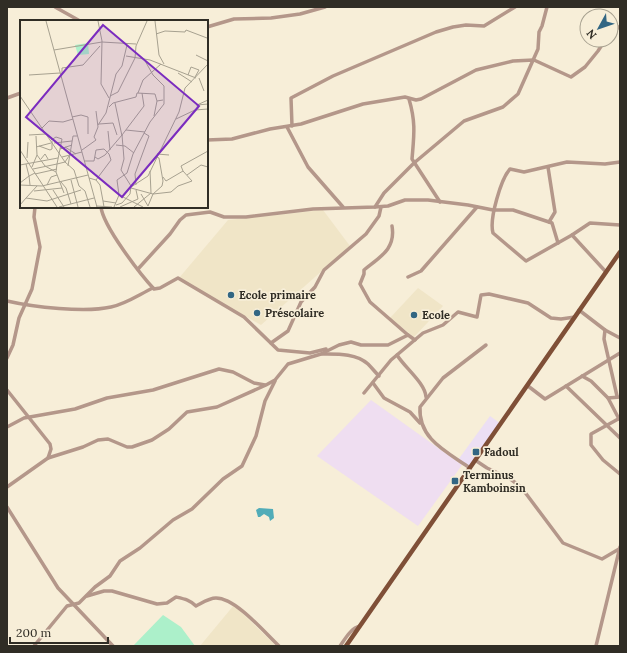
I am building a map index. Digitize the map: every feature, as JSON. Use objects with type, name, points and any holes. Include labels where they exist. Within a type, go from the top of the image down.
[{"type":"main road","points":[[346,646],[620,252]]},
{"type":"street","points":[[55,7],[78,20]]},
{"type":"street","points":[[208,27],[234,19],[271,18],[300,14],[325,7]]},
{"type":"street","points":[[292,126],[291,98],[317,83],[436,32],[466,25],[484,26],[515,7]]},
{"type":"street","points":[[375,207],[384,193],[414,163],[464,121],[503,107],[510,103],[518,94],[524,85],[534,60],[539,43],[539,32],[547,7]]},
{"type":"street","points":[[208,140],[232,139],[270,129],[292,126],[363,104],[406,97],[416,100],[430,96],[476,70],[500,63],[534,60],[571,77],[585,66],[600,48]]},
{"type":"street","points":[[7,98],[20,93]]},
{"type":"street","points":[[409,99],[415,131],[412,159],[440,202]]},
{"type":"street","points":[[287,127],[308,167],[343,207]]},
{"type":"street","points":[[620,162],[604,164],[567,162],[524,172],[510,169],[496,199],[493,210],[493,233],[526,261],[590,223],[620,226]]},
{"type":"street","points":[[548,167],[555,212],[549,222]]},
{"type":"street","points":[[138,270],[170,234],[180,220],[186,216],[196,213],[210,212],[224,217],[246,217],[343,207],[381,207],[404,200],[440,202],[493,210],[513,210],[549,222],[553,226],[558,243]]},
{"type":"street","points":[[271,343],[288,331],[302,302],[315,287],[324,270],[366,234],[379,216],[381,207]]},
{"type":"street","points":[[408,277],[422,271],[477,207]]},
{"type":"street","points":[[7,358],[32,288],[40,247],[34,216],[35,208]]},
{"type":"street","points":[[101,208],[108,223],[138,270],[153,288]]},
{"type":"street","points":[[195,208],[196,213]]},
{"type":"street","points":[[392,226],[394,235],[390,246],[385,253],[364,270],[364,274],[360,282],[370,302],[415,340]]},
{"type":"street","points":[[572,235],[606,272]]},
{"type":"street","points":[[7,301],[25,305],[85,309],[112,307],[153,288],[156,290],[178,278],[244,317],[278,350],[310,353],[351,342],[361,345],[388,344],[408,335]]},
{"type":"street","points":[[364,394],[387,364],[423,332],[443,324],[458,312],[477,317],[481,295],[489,294],[528,303],[551,318],[561,319],[575,317]]},
{"type":"street","points":[[580,310],[605,330],[620,338]]},
{"type":"street","points":[[605,330],[604,340],[610,359],[611,373],[618,396],[608,398]]},
{"type":"street","points":[[422,426],[420,407],[426,397],[444,378],[486,345]]},
{"type":"street","points":[[34,646],[67,606],[79,603],[110,576],[120,561],[140,548],[174,520],[192,509],[222,479],[242,466],[256,436],[265,401],[275,380],[288,364],[321,354],[331,348]]},
{"type":"street","points":[[528,386],[545,399],[620,353]]},
{"type":"street","points":[[321,354],[343,355],[358,358],[368,364],[379,376]]},
{"type":"street","points":[[397,355],[403,365],[425,391],[426,397]]},
{"type":"street","points":[[7,427],[28,417],[76,409],[106,398],[153,390],[219,370],[233,372],[254,383],[266,386]]},
{"type":"street","points":[[582,376],[592,381],[608,398],[619,418],[591,434],[591,447],[603,460],[620,474]]},
{"type":"street","points":[[7,487],[48,458],[83,447],[102,439],[108,439],[127,447],[132,447],[152,440],[163,433],[187,412],[217,407],[266,386],[275,380]]},
{"type":"street","points":[[373,383],[384,398],[410,412],[435,444],[470,468]]},
{"type":"street","points":[[566,386],[620,438]]},
{"type":"street","points":[[7,390],[50,444],[51,450],[48,458]]},
{"type":"street","points":[[475,460],[509,478],[520,487],[540,512],[553,532],[566,544],[602,559],[620,548]]},
{"type":"street","points":[[7,507],[58,588],[113,646]]},
{"type":"street","points":[[596,646],[620,548]]},
{"type":"street","points":[[85,597],[104,591],[112,591],[157,604],[167,603],[176,597],[184,598],[196,606],[216,598],[224,599],[235,604],[279,646]]},
{"type":"street","points":[[340,646],[356,626],[360,626]]},
{"type":"shaded area","points":[[323,210],[350,246],[261,325],[179,278],[228,220]]},
{"type":"shaded area","points":[[418,288],[443,306],[414,337],[390,318]]},
{"type":"shaded area","points":[[371,400],[462,465],[418,526],[317,456]]},
{"type":"shaded area","points":[[490,416],[501,424],[470,468],[458,460]]},
{"type":"shaded area","points":[[234,605],[276,646],[200,646]]},
{"type":"green space","points":[[163,615],[181,627],[195,646],[133,646]]},
{"type":"water","points":[[259,508],[273,509],[274,518],[270,521],[269,517],[264,514],[258,517],[256,510]]},
{"type":"place","name":"Ecole primaire","points":[[231,295]]},
{"type":"place","name":"Préscolaire","points":[[257,313]]},
{"type":"place","name":"Ecole","points":[[414,315]]},
{"type":"place","name":"Fadoul","points":[[476,452]]},
{"type":"place","name":"Terminus Kamboinsin","points":[[455,481]]}]
